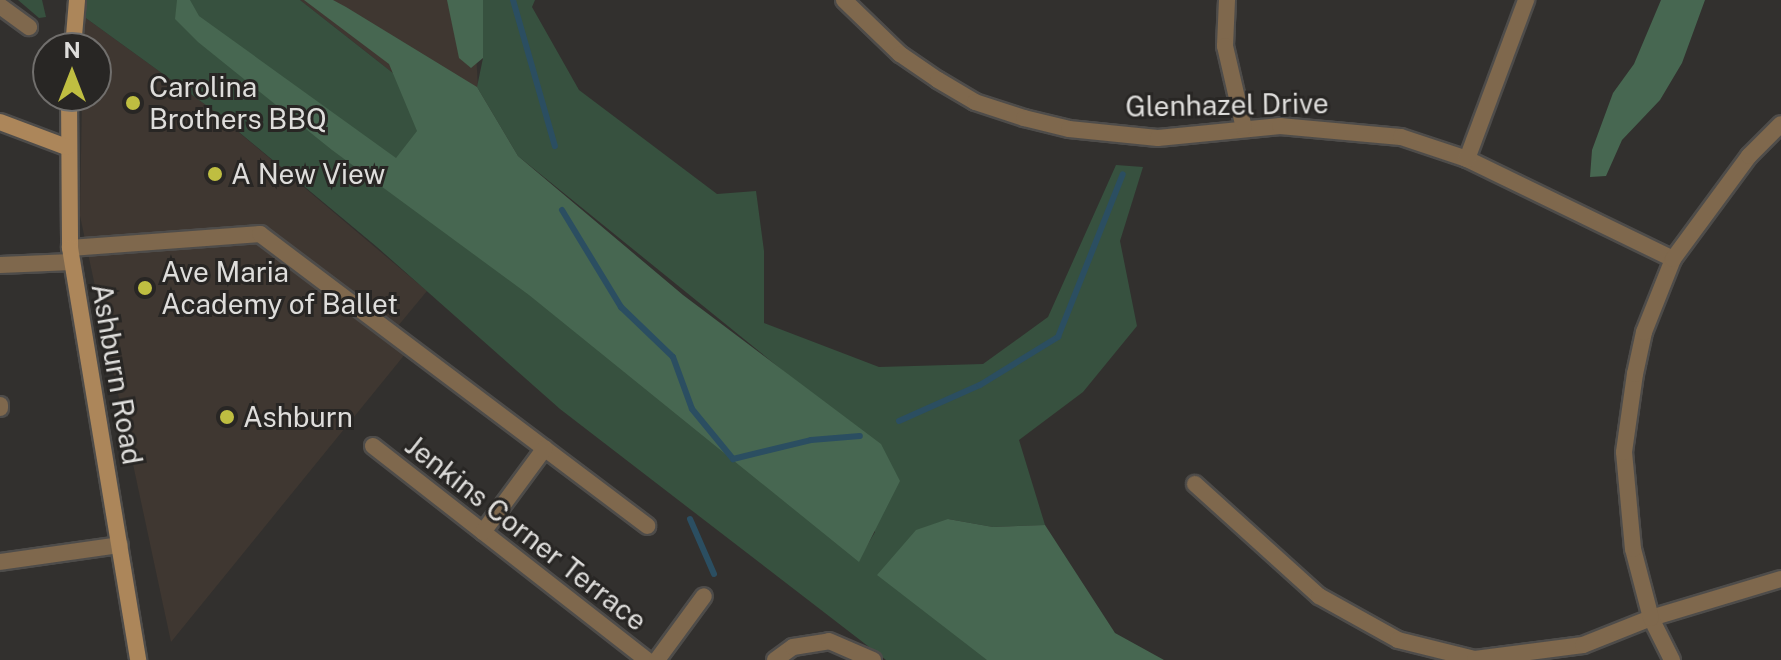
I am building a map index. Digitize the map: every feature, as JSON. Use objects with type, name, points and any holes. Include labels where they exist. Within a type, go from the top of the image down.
[{"type":"main road","points":[[74,32],[77,0]]},
{"type":"main road","name":"Ashburn Road","points":[[68,112],[66,147],[71,255],[138,660]]},
{"type":"main road","points":[[0,122],[66,147]]},
{"type":"street","name":"Glenhazel Drive","points":[[844,0],[900,54],[975,102],[1069,129],[1158,138],[1244,128],[1349,129],[1401,137],[1467,159],[1673,259]]},
{"type":"street","points":[[1227,0],[1225,46],[1244,128]]},
{"type":"street","points":[[1467,159],[1526,0]]},
{"type":"street","points":[[0,6],[29,27]]},
{"type":"street","points":[[1672,660],[1651,618],[1633,549],[1624,452],[1644,332],[1673,259],[1749,156],[1781,124]]},
{"type":"street","points":[[0,265],[260,234],[647,526]]},
{"type":"street","name":"Jenkins Corner Terrace","points":[[373,446],[647,660]]},
{"type":"street","points":[[483,532],[545,448]]},
{"type":"street","points":[[1195,484],[1319,596],[1398,640],[1434,652],[1475,659],[1531,656],[1583,645],[1651,618],[1781,579]]},
{"type":"street","points":[[0,562],[120,545]]},
{"type":"street","points":[[657,660],[704,596]]},
{"type":"street","points":[[775,660],[793,647],[829,641],[873,660]]},
{"type":"shaded area","points":[[300,0],[473,0],[481,140],[454,121]]},
{"type":"shaded area","points":[[83,16],[105,32],[83,32]]},
{"type":"shaded area","points":[[112,37],[210,108],[427,291],[388,338],[406,353],[171,642],[80,216],[82,112],[112,112]]},
{"type":"green space","points":[[18,0],[42,0],[46,17],[39,18]]},
{"type":"green space","points":[[84,0],[300,0],[454,121],[865,549],[875,532],[808,391],[518,156],[477,87],[483,58],[483,0],[535,0],[532,7],[579,90],[717,194],[756,191],[764,251],[764,323],[879,367],[983,364],[1048,317],[1116,165],[1143,167],[1120,241],[1137,326],[1083,392],[1019,440],[1045,525],[993,527],[948,519],[1009,660],[886,660],[560,409],[377,247],[210,108],[112,37],[112,32],[105,32],[83,16]]},
{"type":"green space","points":[[177,0],[190,0],[199,16],[396,158],[417,131],[389,64],[304,0],[333,0],[477,87],[518,156],[683,295],[881,444],[900,481],[859,562],[529,295],[332,150],[198,42],[175,19]]},
{"type":"green space","points":[[447,0],[483,0],[483,58],[471,68],[459,58]]},
{"type":"green space","points":[[1661,0],[1705,0],[1682,63],[1660,100],[1622,140],[1606,176],[1590,177],[1592,150],[1613,93],[1634,64]]},
{"type":"green space","points":[[948,519],[993,527],[1045,525],[1115,633],[1164,660],[987,660],[877,575],[916,530]]},
{"type":"waterway","points":[[513,0],[555,146]]},
{"type":"waterway","points":[[899,421],[980,385],[1058,337],[1123,174]]},
{"type":"waterway","points":[[562,210],[621,307],[673,357],[692,409],[733,459],[811,440],[860,436]]},
{"type":"waterway","points":[[690,519],[714,574]]},
{"type":"place","name":"Carolina Brothers BBQ","points":[[133,103]]},
{"type":"place","name":"A New View","points":[[215,174]]},
{"type":"place","name":"Ave Maria Academy of Ballet","points":[[145,288]]},
{"type":"place","name":"Ashburn","points":[[227,417]]}]
